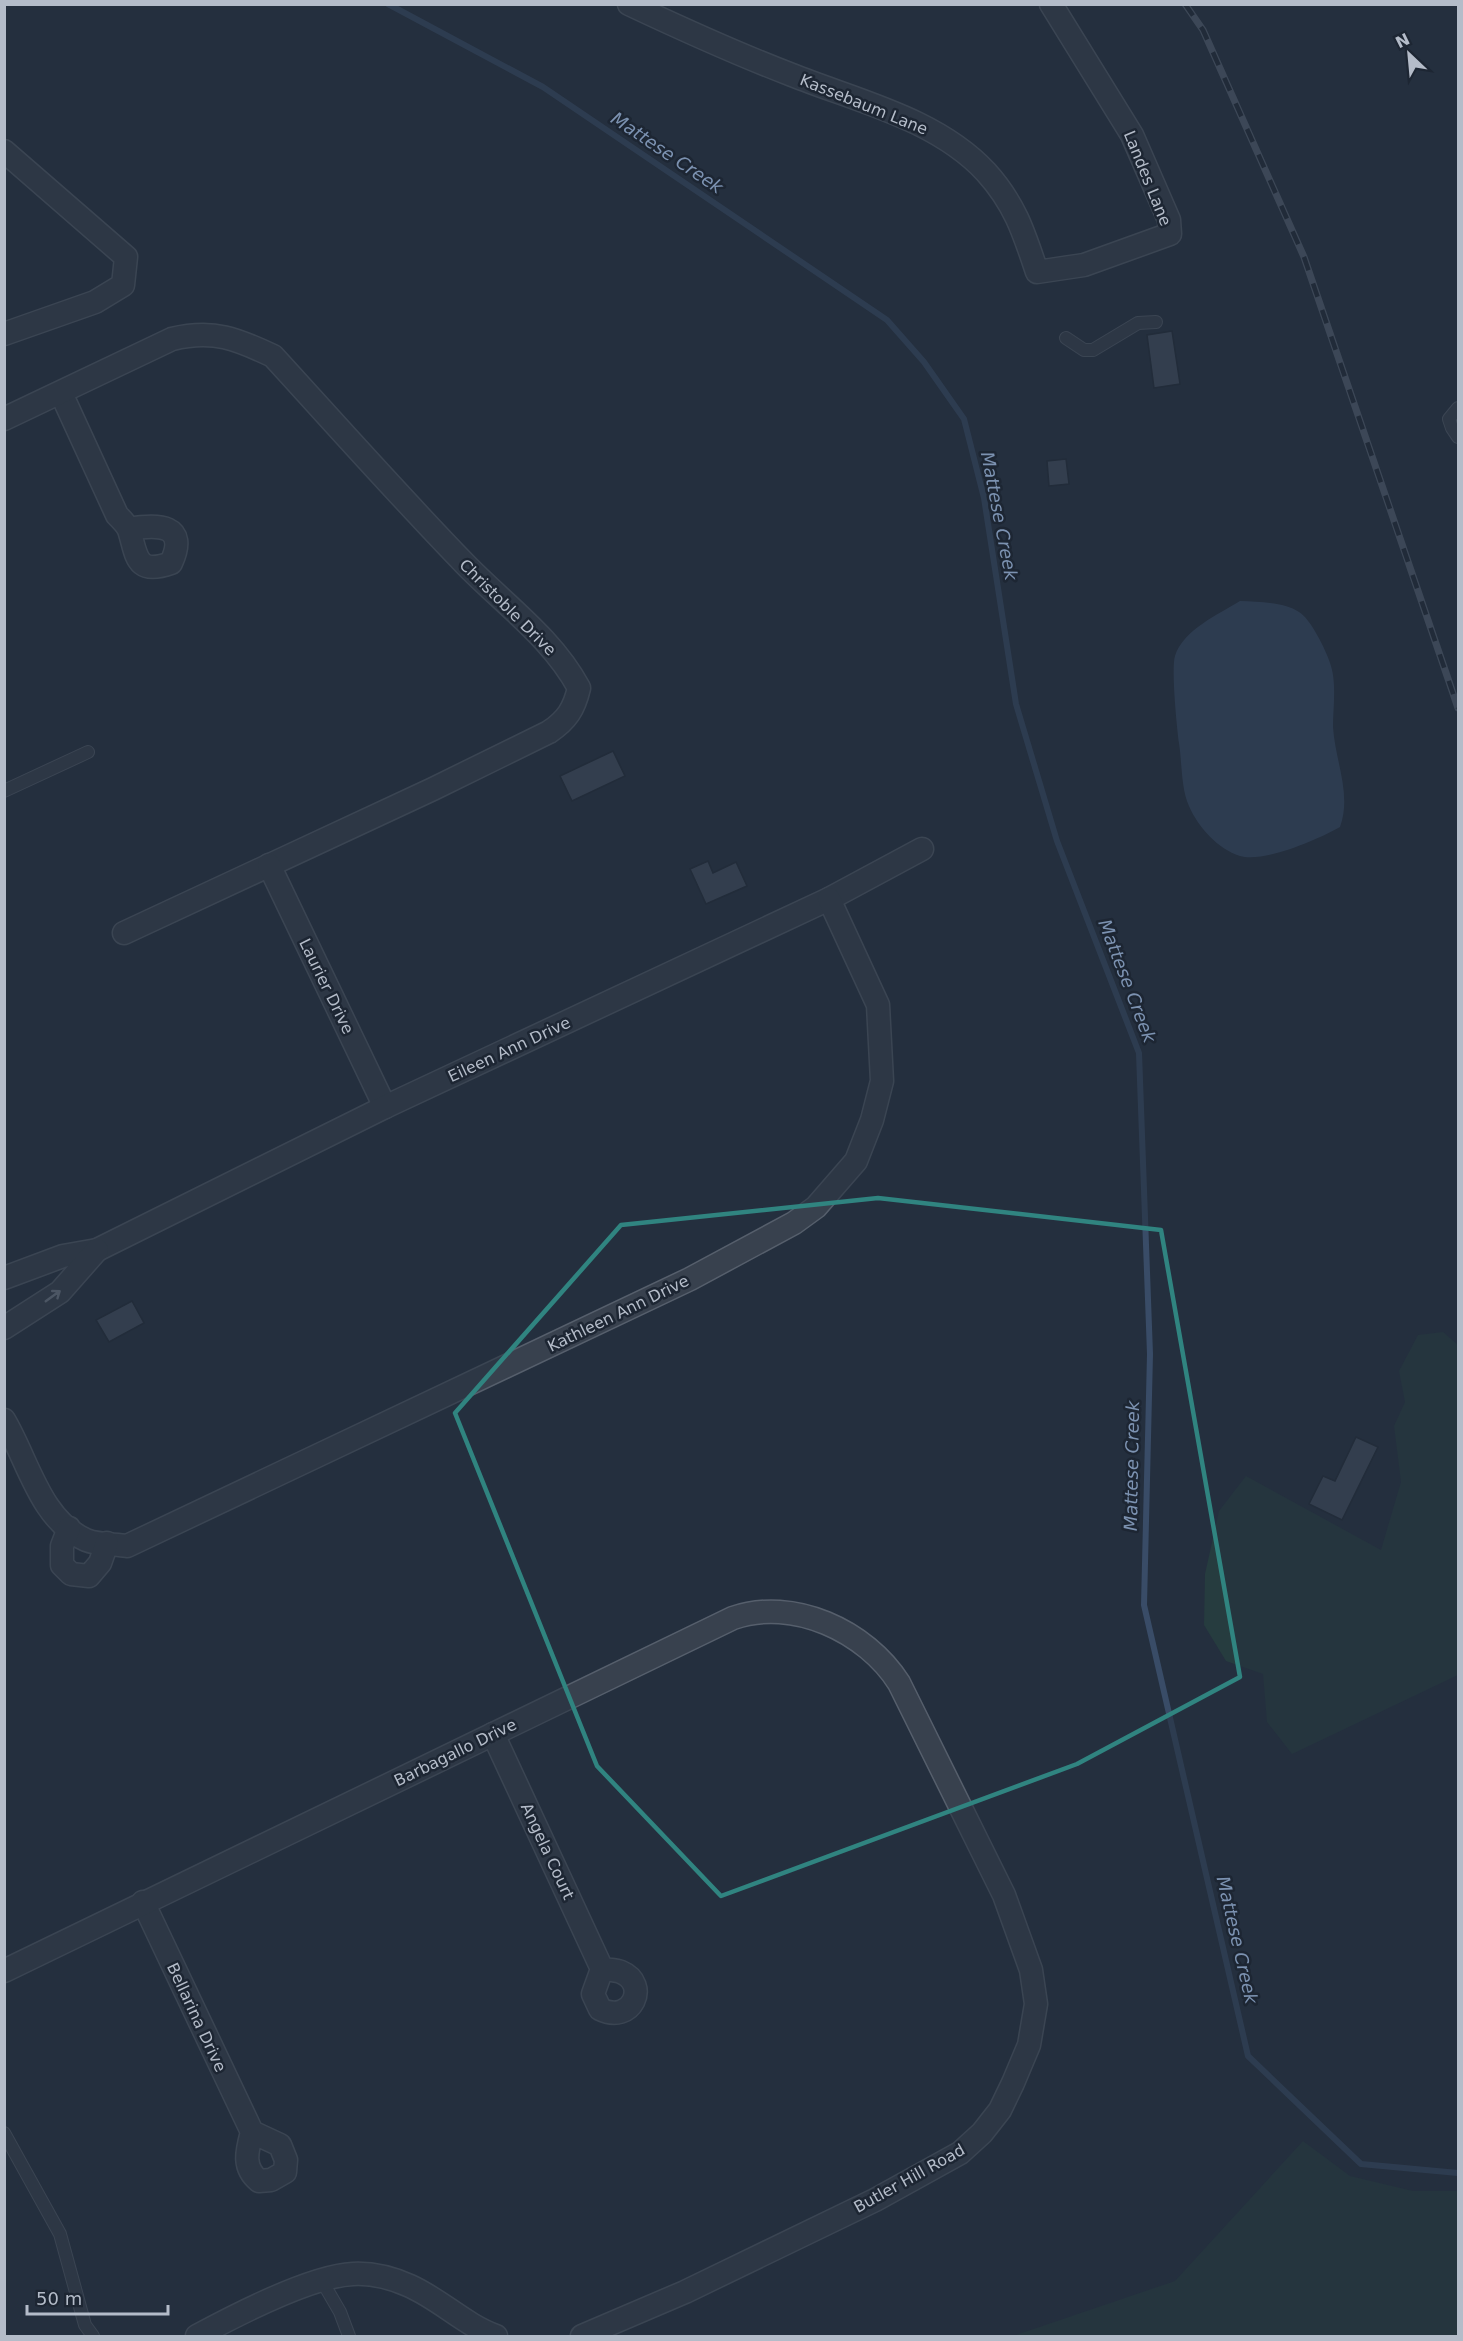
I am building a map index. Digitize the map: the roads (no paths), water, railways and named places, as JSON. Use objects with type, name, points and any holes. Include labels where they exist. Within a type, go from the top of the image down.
[{"type":"street","name":"Kassebaum Lane","points":[[629,4],[789,74],[900,116],[959,149],[984,171],[1017,214],[1037,272]]},
{"type":"street","name":"Landes Lane","points":[[1037,272],[1084,265],[1170,234],[1168,220],[1132,135],[1052,4]]},
{"type":"street","points":[[4,151],[126,257],[123,285],[95,302],[4,334]]},
{"type":"street","name":"Christoble Drive","points":[[4,419],[172,339],[189,335],[231,337],[273,356],[466,566],[542,636],[568,667],[579,688],[575,706],[564,722],[549,732],[124,933]]},
{"type":"street","points":[[61,393],[117,515],[129,529]]},
{"type":"street","name":"Eileen Ann Drive","points":[[4,1278],[63,1256],[97,1250],[385,1107],[829,899],[922,849]]},
{"type":"street","name":"Laurier Drive","points":[[268,866],[385,1107]]},
{"type":"street","name":"Kathleen Ann Drive","points":[[4,1420],[31,1476],[61,1523],[87,1540],[127,1546],[690,1279],[794,1223],[816,1208],[831,1193],[856,1161],[872,1120],[882,1081],[878,1005],[829,899]]},
{"type":"street","name":"Eileen Ann Drive","points":[[4,1328],[60,1292],[97,1250]]},
{"type":"street","points":[[69,1528],[62,1546],[62,1565],[71,1574],[89,1576],[99,1563],[107,1543]]},
{"type":"street","name":"Barbagallo Drive","points":[[4,1971],[733,1618],[753,1611],[786,1612],[813,1619],[845,1633],[887,1664],[899,1683]]},
{"type":"street","name":"Butler Hill Road","points":[[582,2337],[685,2292],[875,2200],[960,2153],[982,2133],[1000,2110],[1029,2045],[1036,2004],[1031,1970],[1004,1895],[899,1683]]},
{"type":"street","name":"Angela Court","points":[[493,1734],[602,1969]]},
{"type":"street","name":"Bellarina Drive","points":[[143,1902],[252,2132]]},
{"type":"street","points":[[196,2337],[239,2313],[322,2281],[351,2274],[378,2275],[411,2286],[446,2306],[479,2330],[496,2337]]},
{"type":"lane","points":[[1066,338],[1084,350],[1093,350],[1138,323],[1156,322]]},
{"type":"lane","points":[[1458,408],[1449,419],[1458,437]]},
{"type":"lane","points":[[4,791],[88,752]]},
{"type":"lane","points":[[4,2133],[60,2234],[85,2325],[93,2337]]},
{"type":"lane","points":[[322,2281],[340,2313],[349,2337]]},
{"type":"water","points":[[1240,601],[1286,606],[1303,615],[1313,627],[1332,670],[1334,740],[1344,790],[1340,827],[1291,849],[1250,857],[1232,853],[1217,843],[1203,829],[1189,806],[1183,784],[1174,685],[1175,656],[1186,638],[1203,624]]},
{"type":"waterway","name":"Mattese Creek","points":[[388,4],[543,87],[887,320],[924,362],[964,419],[984,498],[1016,704],[1057,841],[1139,1053],[1150,1354],[1144,1605],[1248,2056],[1361,2164],[1458,2173]]},
{"type":"railway","points":[[1185,4],[1203,30],[1304,257],[1458,708]]}]
